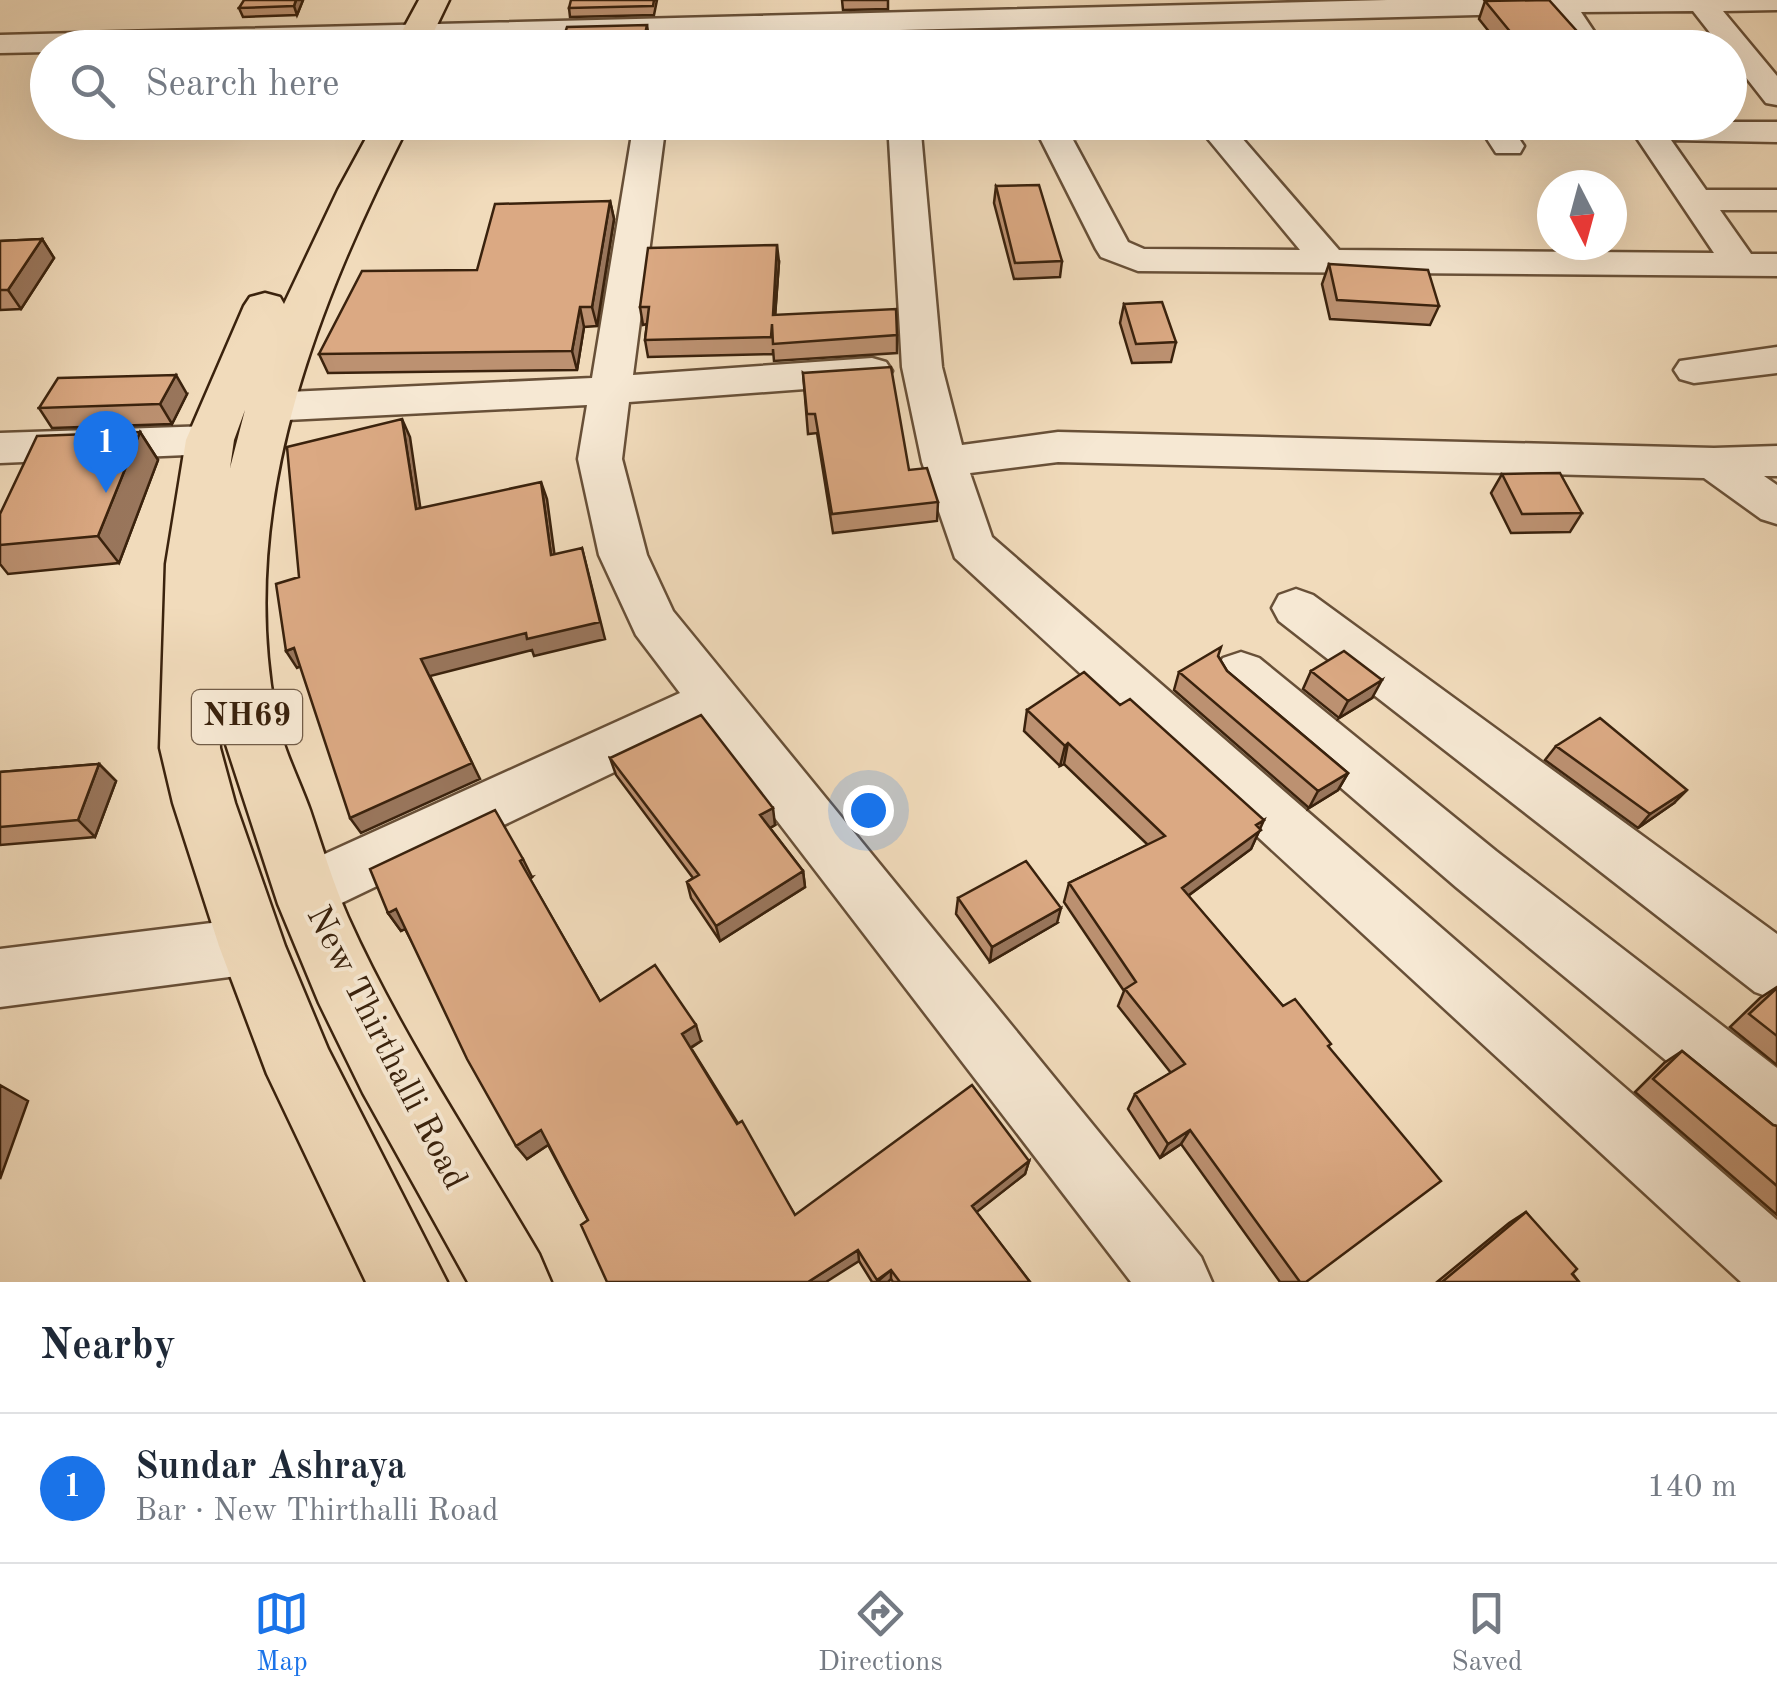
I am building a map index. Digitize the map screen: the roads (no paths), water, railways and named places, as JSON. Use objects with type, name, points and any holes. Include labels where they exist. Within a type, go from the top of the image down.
[{"type":"highway","points":[[428,30],[434,0]]},
{"type":"highway","points":[[434,30],[458,0]]},
{"type":"highway","name":"NH69","points":[[355,140],[280,273],[210,440],[192,564],[190,748],[204,803],[252,946],[303,1074],[407,1282]]},
{"type":"highway","name":"New Thirthalli Road","points":[[383,140],[360,180],[288,339],[267,406],[245,521],[236,619],[245,710],[324,938],[511,1282]]},
{"type":"street","points":[[1560,2],[1578,30]]},
{"type":"street","points":[[585,30],[664,25],[899,23],[1108,8],[1777,2]]},
{"type":"street","points":[[1702,4],[1723,30]]},
{"type":"street","points":[[1108,8],[1127,30]]},
{"type":"street","points":[[224,30],[236,13]]},
{"type":"street","points":[[0,44],[30,43]]},
{"type":"street","points":[[1747,59],[1777,96]]},
{"type":"street","points":[[1747,131],[1777,132]]},
{"type":"street","points":[[647,140],[600,459],[623,555],[653,622],[1176,1282]]},
{"type":"street","points":[[905,140],[922,368],[944,462],[972,546],[1777,1267]]},
{"type":"street","points":[[1058,140],[1114,248],[1138,260],[1777,266]]},
{"type":"street","points":[[1225,140],[1329,262]]},
{"type":"street","points":[[1655,140],[1740,264]]},
{"type":"street","points":[[1696,200],[1777,200]]},
{"type":"street","points":[[1694,370],[1777,360]]},
{"type":"street","points":[[267,406],[612,390],[922,368]]},
{"type":"street","points":[[0,448],[210,440]]},
{"type":"street","points":[[944,462],[1058,447],[1714,464],[1777,461]]},
{"type":"street","points":[[1714,464],[1777,508]]},
{"type":"street","points":[[1296,608],[1777,971]]},
{"type":"street","points":[[1241,672],[1476,869],[1777,1110]]},
{"type":"street","points":[[306,891],[714,700]]},
{"type":"street","points":[[0,978],[252,946]]},
{"type":"place","name":"Sundar Ashraya","points":[[106,493]]}]
